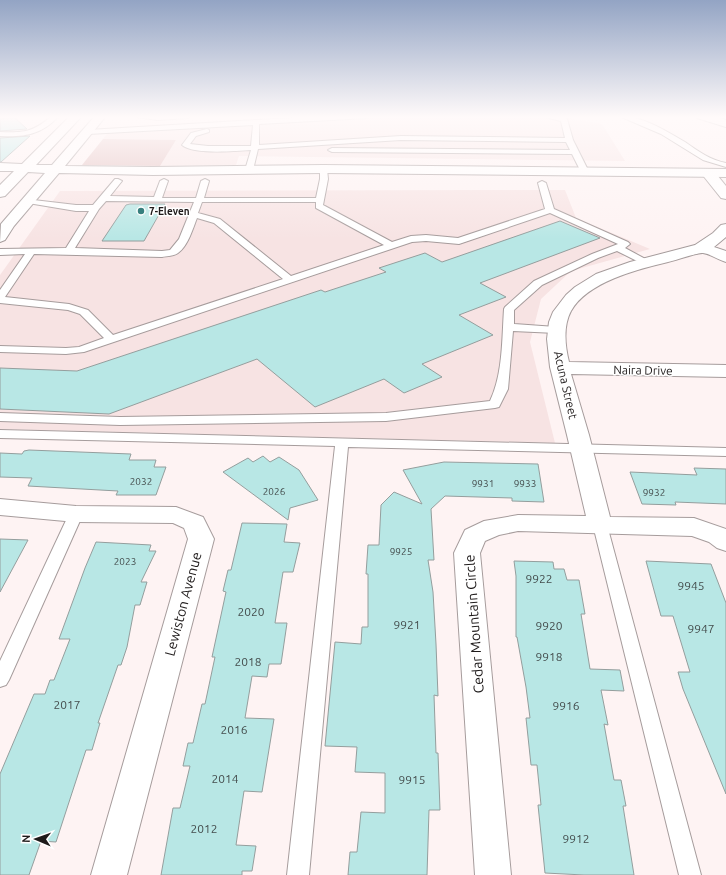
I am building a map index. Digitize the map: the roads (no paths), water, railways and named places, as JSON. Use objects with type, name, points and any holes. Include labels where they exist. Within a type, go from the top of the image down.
[{"type":"main road","points":[[0,193],[7,178],[24,168],[35,157]]},
{"type":"main road","points":[[0,237],[8,224],[67,157]]},
{"type":"main road","points":[[0,167],[24,168],[51,175],[118,181],[205,181],[324,174],[585,172],[726,173]]},
{"type":"main road","points":[[7,178],[153,171],[249,170],[542,183],[723,189]]},
{"type":"main road","points":[[708,173],[723,189]]},
{"type":"main road","name":"Acuna Street","points":[[600,525],[582,448],[560,368],[556,330],[564,309],[577,293],[614,272],[646,262],[687,253],[702,247],[720,236],[726,228]]},
{"type":"main road","points":[[702,247],[726,257]]},
{"type":"main road","name":"Naira Drive","points":[[560,368],[726,371]]},
{"type":"main road","name":"Lewiston Avenue","points":[[0,508],[76,514],[176,515],[194,523],[201,539],[109,875]]},
{"type":"main road","name":"Cedar Mountain Circle","points":[[493,875],[467,553],[474,536],[493,527],[518,523],[694,527],[718,536],[726,542]]},
{"type":"lane","points":[[249,170],[253,157]]},
{"type":"lane","points":[[578,157],[585,172]]},
{"type":"lane","points":[[701,157],[707,161],[726,165]]},
{"type":"lane","points":[[324,174],[319,206],[392,246]]},
{"type":"lane","points":[[69,251],[95,208],[118,181]]},
{"type":"lane","points":[[157,200],[164,181]]},
{"type":"lane","points":[[0,252],[69,251],[162,254],[174,252],[180,246],[199,200],[205,181]]},
{"type":"lane","points":[[542,183],[550,210]]},
{"type":"lane","points":[[103,198],[157,200],[320,200]]},
{"type":"lane","points":[[28,201],[76,208],[95,208]]},
{"type":"lane","points":[[0,349],[80,350],[411,239],[426,238],[459,241],[550,210],[626,244],[538,283],[509,309],[502,390],[495,404],[386,417],[120,422],[0,417]]},
{"type":"lane","points":[[193,214],[217,221],[290,280]]},
{"type":"lane","points":[[618,248],[646,262]]},
{"type":"lane","points":[[32,252],[0,298],[69,307],[84,312],[112,340]]},
{"type":"lane","points":[[508,327],[556,330]]},
{"type":"lane","points":[[0,434],[726,452]]},
{"type":"lane","points":[[298,875],[342,442]]},
{"type":"lane","points":[[0,680],[76,514]]},
{"type":"lane","points":[[600,525],[690,875]]},
{"type":"place","name":"7-Eleven","points":[[141,211]]}]
